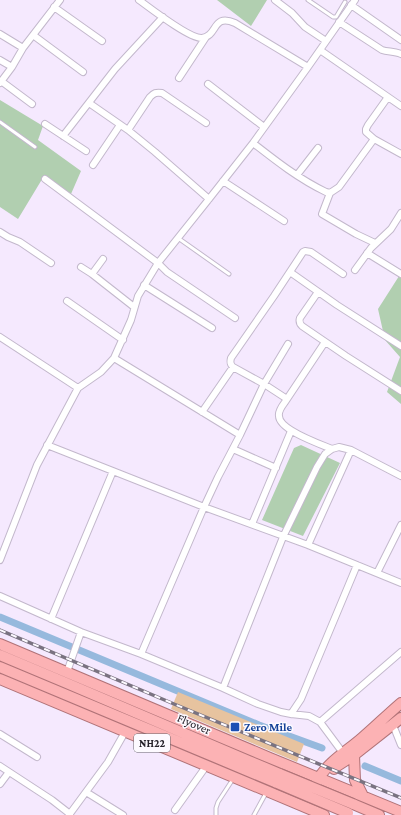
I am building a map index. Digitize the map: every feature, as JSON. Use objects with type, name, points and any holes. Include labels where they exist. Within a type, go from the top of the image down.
[{"type":"highway","name":"NH22","points":[[0,644],[270,758],[310,769],[329,765],[361,739],[401,702]]},
{"type":"highway","name":"Flyover","points":[[0,655],[249,762],[279,778]]},
{"type":"highway","name":"Flyover","points":[[0,667],[279,778],[352,810],[379,815]]},
{"type":"highway","name":"NH22","points":[[0,679],[308,808]]},
{"type":"highway","points":[[320,780],[398,721]]},
{"type":"highway","points":[[354,755],[355,780],[363,796]]},
{"type":"highway","points":[[270,758],[320,780],[401,812]]},
{"type":"highway","points":[[329,765],[320,780],[308,808],[324,815],[335,785]]},
{"type":"highway","points":[[294,802],[307,773]]},
{"type":"street","points":[[139,0],[194,36],[200,38],[206,37]]},
{"type":"street","points":[[275,0],[292,13],[305,27],[326,41]]},
{"type":"street","points":[[32,104],[1,82],[23,48],[57,2],[102,41]]},
{"type":"street","points":[[0,560],[34,470],[78,388],[101,372],[114,358],[131,320],[138,296],[158,263],[253,143],[339,22],[348,2],[401,40]]},
{"type":"street","points":[[63,136],[115,69],[163,17]]},
{"type":"street","points":[[179,78],[206,37],[220,22],[224,20],[234,23],[308,67]]},
{"type":"street","points":[[339,22],[382,50],[395,51],[401,54]]},
{"type":"street","points":[[0,34],[23,48]]},
{"type":"street","points":[[33,35],[83,72]]},
{"type":"street","points":[[320,50],[401,106]]},
{"type":"street","points":[[0,60],[12,67]]},
{"type":"street","points":[[208,84],[264,127]]},
{"type":"street","points":[[128,130],[150,97],[156,92],[162,93],[206,123]]},
{"type":"street","points":[[388,96],[366,128],[366,132],[374,139],[401,154]]},
{"type":"street","points":[[89,103],[128,130],[209,199]]},
{"type":"street","points":[[45,124],[86,151]]},
{"type":"street","points":[[93,165],[120,125]]},
{"type":"street","points":[[253,143],[297,175],[318,188],[330,192],[339,187],[374,139]]},
{"type":"street","points":[[297,175],[318,148]]},
{"type":"street","points":[[45,179],[158,263],[170,275],[235,318]]},
{"type":"street","points":[[223,182],[284,221]]},
{"type":"street","points":[[330,192],[322,214],[356,234],[375,243]]},
{"type":"street","points":[[355,270],[375,243],[391,229],[401,213]]},
{"type":"street","points":[[0,232],[8,238],[20,242],[51,263]]},
{"type":"street","points":[[287,399],[233,367],[230,364],[231,358],[274,296],[300,255],[305,251],[311,252],[343,274]]},
{"type":"street","points":[[367,253],[401,274]]},
{"type":"street","points":[[92,274],[104,259]]},
{"type":"street","points":[[81,267],[134,307]]},
{"type":"street","points":[[290,272],[401,346]]},
{"type":"street","points":[[144,285],[212,328]]},
{"type":"street","points":[[318,292],[300,318],[299,321],[302,326],[401,391]]},
{"type":"street","points":[[67,301],[122,340]]},
{"type":"street","points":[[0,337],[78,388]]},
{"type":"street","points":[[325,342],[278,415],[279,420],[291,431],[332,449]]},
{"type":"street","points":[[141,654],[214,484],[240,435],[264,384],[288,344]]},
{"type":"street","points":[[114,358],[240,435]]},
{"type":"street","points":[[202,412],[233,367]]},
{"type":"street","points":[[252,524],[291,431]]},
{"type":"street","points":[[48,445],[204,507],[308,545],[401,583]]},
{"type":"street","points":[[223,688],[283,537],[317,467],[325,454],[332,449],[339,448],[351,450],[401,476]]},
{"type":"street","points":[[233,449],[276,468]]},
{"type":"street","points":[[308,545],[351,450]]},
{"type":"street","points":[[51,619],[113,471]]},
{"type":"street","points":[[377,573],[401,525]]},
{"type":"street","points":[[291,714],[301,698],[357,565]]},
{"type":"street","points":[[0,596],[81,632],[141,654],[258,704],[281,712],[309,716],[320,722],[343,753]]},
{"type":"street","points":[[67,672],[81,632]]},
{"type":"street","points":[[320,722],[401,652]]},
{"type":"street","points":[[398,721],[401,745]]},
{"type":"street","points":[[0,766],[52,800],[69,814],[108,762],[125,732]]},
{"type":"street","points":[[0,734],[37,757]]},
{"type":"street","points":[[175,810],[207,765]]},
{"type":"street","points":[[0,784],[9,772]]},
{"type":"street","points":[[86,792],[123,815]]},
{"type":"lane","points":[[308,0],[333,18],[336,17],[348,2]]},
{"type":"lane","points":[[0,122],[35,147]]},
{"type":"lane","points":[[178,238],[229,274]]},
{"type":"lane","points":[[216,815],[218,802],[234,777]]},
{"type":"lane","points":[[254,815],[267,791]]},
{"type":"green space","points":[[217,0],[267,0],[251,26]]},
{"type":"green space","points":[[0,100],[43,126],[38,140],[81,171],[71,194],[44,176],[18,219],[0,207]]},
{"type":"green space","points":[[401,273],[401,404],[387,392],[400,357],[385,340],[378,309]]},
{"type":"green space","points":[[301,445],[340,463],[303,536],[262,520],[294,448]]},
{"type":"building","points":[[178,692],[304,744],[297,762],[171,709]]},
{"type":"waterway","points":[[0,617],[259,725],[322,748]]},
{"type":"waterway","points":[[365,766],[401,781]]},
{"type":"railway","points":[[0,630],[401,798]]},
{"type":"place","name":"Zero Mile","points":[[235,727]]}]
